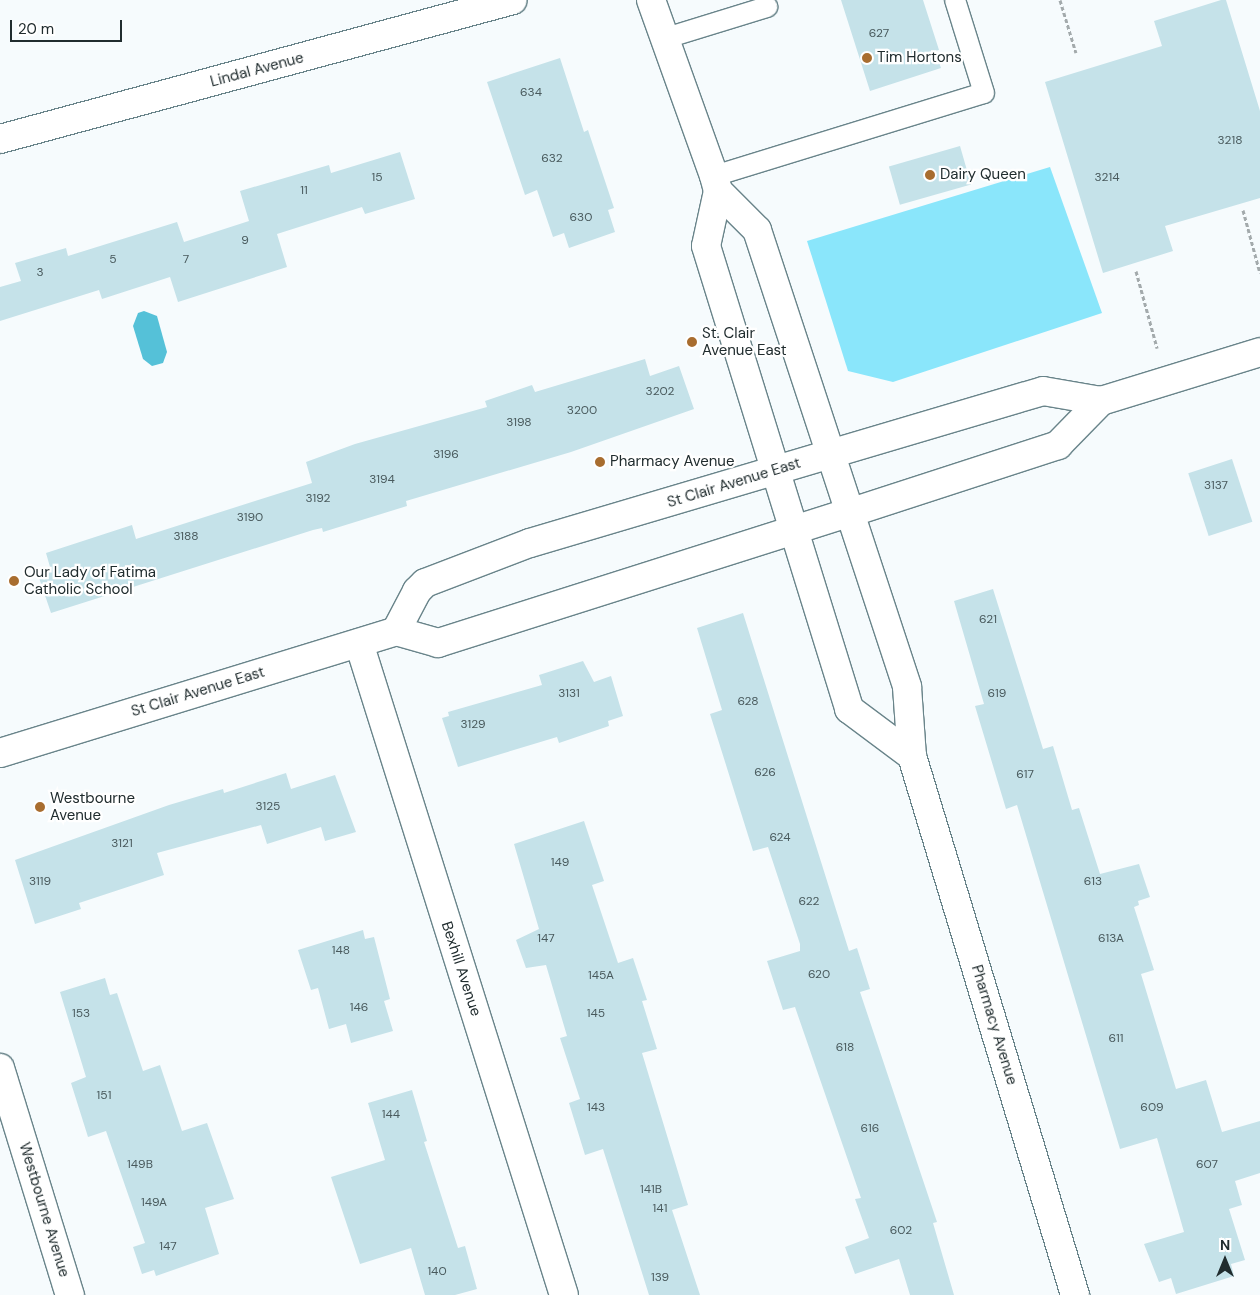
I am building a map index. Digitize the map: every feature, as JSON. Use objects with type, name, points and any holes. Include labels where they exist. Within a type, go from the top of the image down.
[{"type":"street","name":"Lindal Avenue","points":[[0,139],[513,0]]},
{"type":"street","name":"Pharmacy Avenue","points":[[651,0],[716,183],[758,230],[829,454],[907,687],[912,756],[1075,1295]]},
{"type":"street","points":[[716,183],[706,246],[773,471],[849,709],[912,756]]},
{"type":"street","name":"St Clair Avenue East","points":[[396,632],[417,591],[437,578],[530,543],[1043,391],[1101,401],[1260,352]]},
{"type":"street","name":"St Clair Avenue East","points":[[0,754],[396,632],[438,643],[792,532],[1058,446],[1101,401]]},
{"type":"street","name":"Bexhill Avenue","points":[[359,643],[564,1295]]},
{"type":"street","name":"Westbourne Avenue","points":[[0,1068],[70,1295]]},
{"type":"lane","points":[[716,183],[984,93],[954,0]]},
{"type":"lane","points":[[666,38],[768,8]]},
{"type":"path","points":[[1060,0],[1076,53]]},
{"type":"path","points":[[1243,210],[1260,273]]},
{"type":"path","points":[[1136,271],[1165,381]]},
{"type":"shaded area","points":[[1050,167],[1102,313],[893,382],[848,371],[807,241]]},
{"type":"shaded area","points":[[144,311],[157,316],[167,352],[163,363],[152,366],[143,359],[133,326],[138,313]]},
{"type":"building","points":[[841,0],[923,0],[939,50],[935,51],[941,68],[870,91]]},
{"type":"building","points":[[1226,0],[1260,111],[1260,198],[1165,226],[1173,251],[1103,273],[1045,82],[1162,46],[1154,21]]},
{"type":"building","points":[[560,58],[584,132],[588,130],[614,208],[608,210],[615,232],[569,248],[564,233],[553,237],[537,190],[525,195],[487,82]]},
{"type":"building","name":"Dairy Queen","points":[[960,146],[971,184],[900,205],[889,166]]},
{"type":"building","points":[[400,152],[415,199],[365,214],[362,207],[277,234],[287,267],[178,302],[170,277],[102,299],[99,290],[0,321],[0,287],[21,281],[15,263],[66,248],[68,256],[177,222],[184,242],[249,221],[240,191],[329,165],[331,173]]},
{"type":"building","points":[[645,359],[650,376],[679,366],[694,409],[571,452],[406,501],[407,506],[323,532],[322,528],[313,530],[51,613],[37,572],[50,567],[46,553],[132,525],[136,539],[312,483],[306,462],[355,444],[487,407],[485,401],[532,385],[535,392]]},
{"type":"building","points":[[1232,459],[1252,522],[1209,536],[1188,473]]},
{"type":"building","points":[[993,589],[1043,749],[1053,746],[1072,810],[1079,808],[1100,874],[1139,864],[1150,897],[1138,901],[1139,905],[1134,907],[1154,970],[1141,974],[1176,1089],[1206,1080],[1222,1132],[1260,1121],[1260,1173],[1235,1181],[1242,1205],[1229,1209],[1245,1260],[1231,1264],[1234,1276],[1176,1294],[1171,1278],[1159,1282],[1144,1244],[1184,1232],[1157,1138],[1120,1149],[1017,805],[1006,809],[975,706],[984,704],[954,601]]},
{"type":"building","points":[[743,613],[849,951],[857,948],[870,989],[860,992],[937,1222],[933,1223],[954,1295],[910,1295],[899,1259],[855,1274],[845,1247],[869,1238],[855,1199],[861,1198],[795,1007],[783,1010],[767,961],[800,951],[800,944],[768,847],[753,851],[710,714],[722,710],[697,628]]},
{"type":"building","points":[[583,661],[594,682],[611,676],[623,716],[608,721],[609,726],[559,743],[557,737],[458,767],[442,718],[449,716],[448,712],[542,685],[539,675]]},
{"type":"building","points":[[286,773],[291,789],[335,775],[356,832],[325,841],[321,827],[267,844],[261,825],[157,853],[164,875],[79,903],[81,909],[35,924],[15,860],[169,805],[223,789],[224,793]]},
{"type":"building","points":[[584,821],[604,881],[592,885],[618,963],[633,958],[647,1000],[642,1001],[657,1049],[642,1053],[688,1205],[672,1210],[700,1295],[649,1295],[603,1149],[585,1155],[569,1103],[580,1099],[560,1038],[567,1036],[546,965],[526,968],[516,940],[539,929],[514,844]]},
{"type":"building","points":[[363,930],[365,939],[374,937],[390,999],[384,1001],[393,1031],[351,1043],[346,1024],[329,1029],[318,988],[311,990],[298,950]]},
{"type":"building","points":[[105,978],[110,995],[117,993],[143,1071],[160,1065],[182,1131],[207,1123],[234,1199],[205,1208],[219,1254],[156,1276],[154,1270],[142,1274],[133,1247],[145,1243],[106,1131],[88,1137],[71,1083],[86,1077],[60,992]]},
{"type":"building","points":[[412,1090],[427,1141],[424,1142],[458,1248],[465,1246],[477,1289],[455,1295],[425,1295],[411,1248],[360,1264],[331,1177],[385,1160],[368,1103]]},
{"type":"place","name":"Tim Hortons","points":[[867,58]]},
{"type":"place","name":"Dairy Queen","points":[[930,175]]},
{"type":"place","name":"St. Clair Avenue East","points":[[692,342]]},
{"type":"place","name":"Pharmacy Avenue","points":[[600,462]]},
{"type":"place","name":"Our Lady of Fatima Catholic School","points":[[14,581]]},
{"type":"place","name":"Westbourne Avenue","points":[[40,807]]}]
